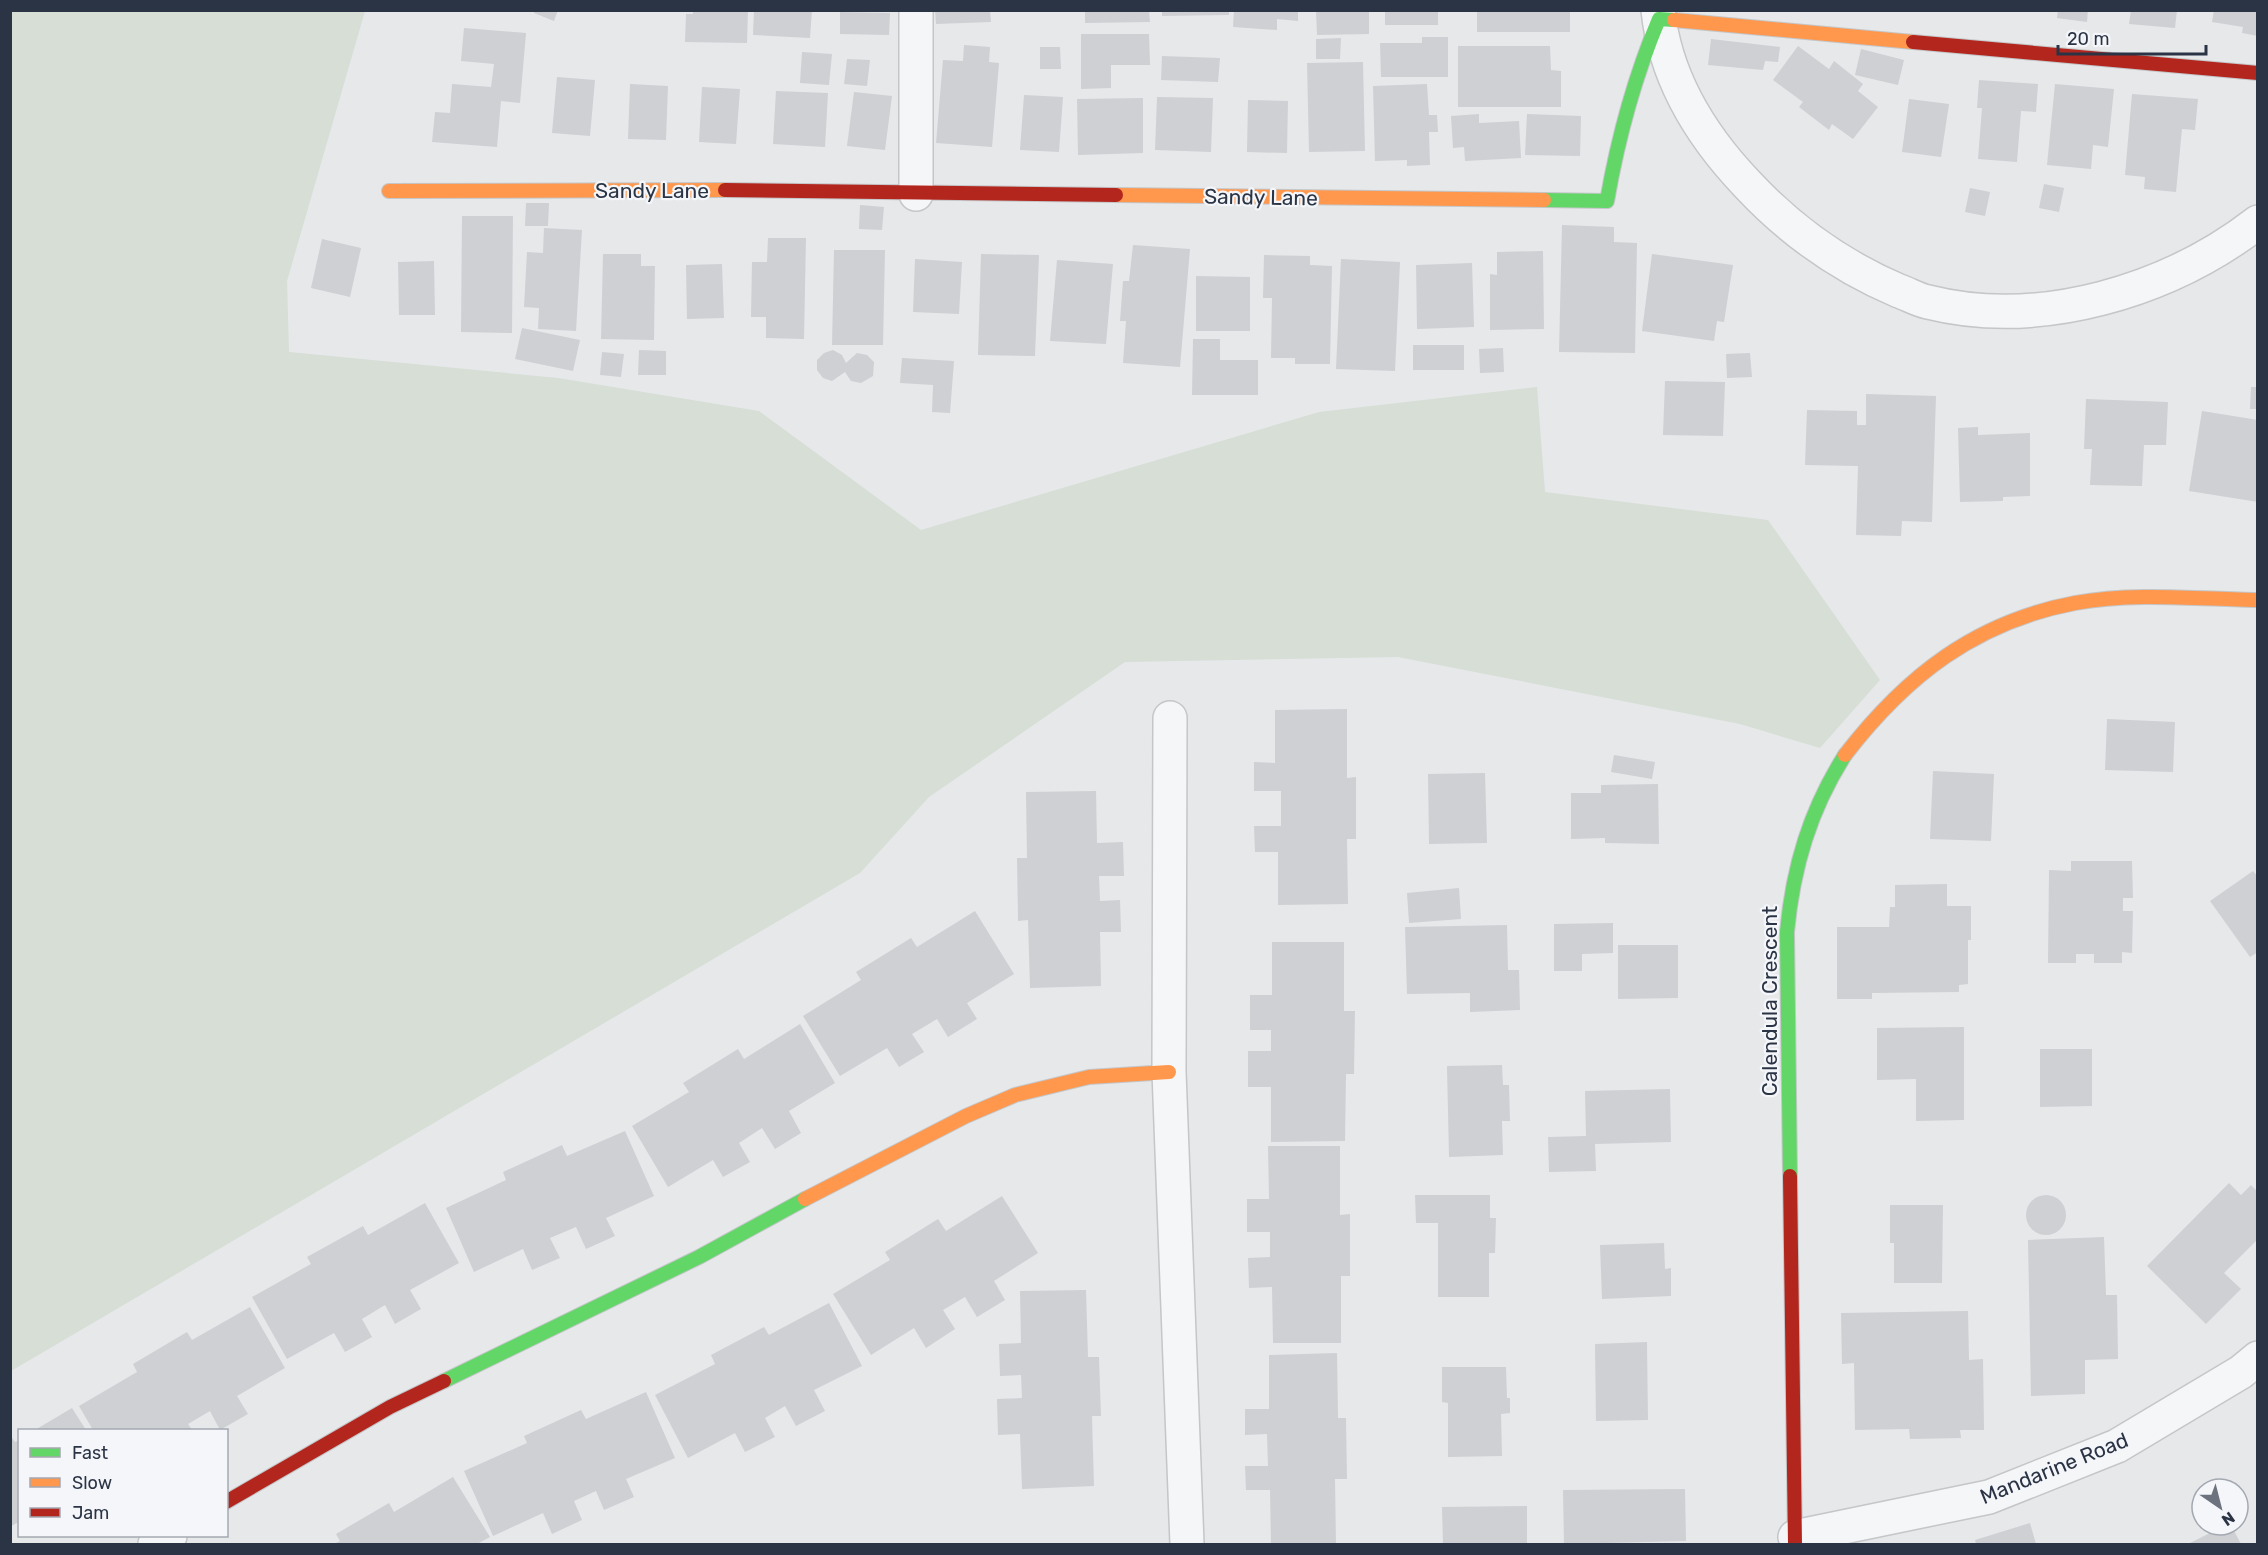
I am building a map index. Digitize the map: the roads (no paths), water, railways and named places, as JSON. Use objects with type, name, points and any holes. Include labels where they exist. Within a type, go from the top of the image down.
[{"type":"street","points":[[916,10],[916,194]]},
{"type":"street","points":[[2258,73],[1658,15],[1668,60],[1685,100],[1708,139],[1739,176],[1771,210],[1819,249],[1873,280],[1927,302],[1980,310],[2029,309],[2090,301],[2150,283],[2196,263],[2258,222]]},
{"type":"street","name":"Sandy Lane","points":[[389,191],[692,189],[916,194],[1607,201],[1624,115],[1643,53],[1658,15]]},
{"type":"street","name":"Calendula Crescent","points":[[1795,1541],[1787,932],[1792,886],[1802,843],[1819,801],[1840,761],[1866,725],[1897,692],[1936,661],[1980,634],[2027,615],[2076,603],[2127,598],[2258,600]]},
{"type":"street","points":[[1170,718],[1169,1072],[1187,1545]]},
{"type":"street","points":[[228,1501],[390,1407],[699,1257],[840,1179],[966,1116],[1015,1095],[1089,1077],[1169,1072]]},
{"type":"street","name":"Mandarine Road","points":[[1795,1541],[1989,1497],[2117,1446],[2241,1372],[2258,1358]]},
{"type":"street","points":[[154,1545],[168,1537]]}]
